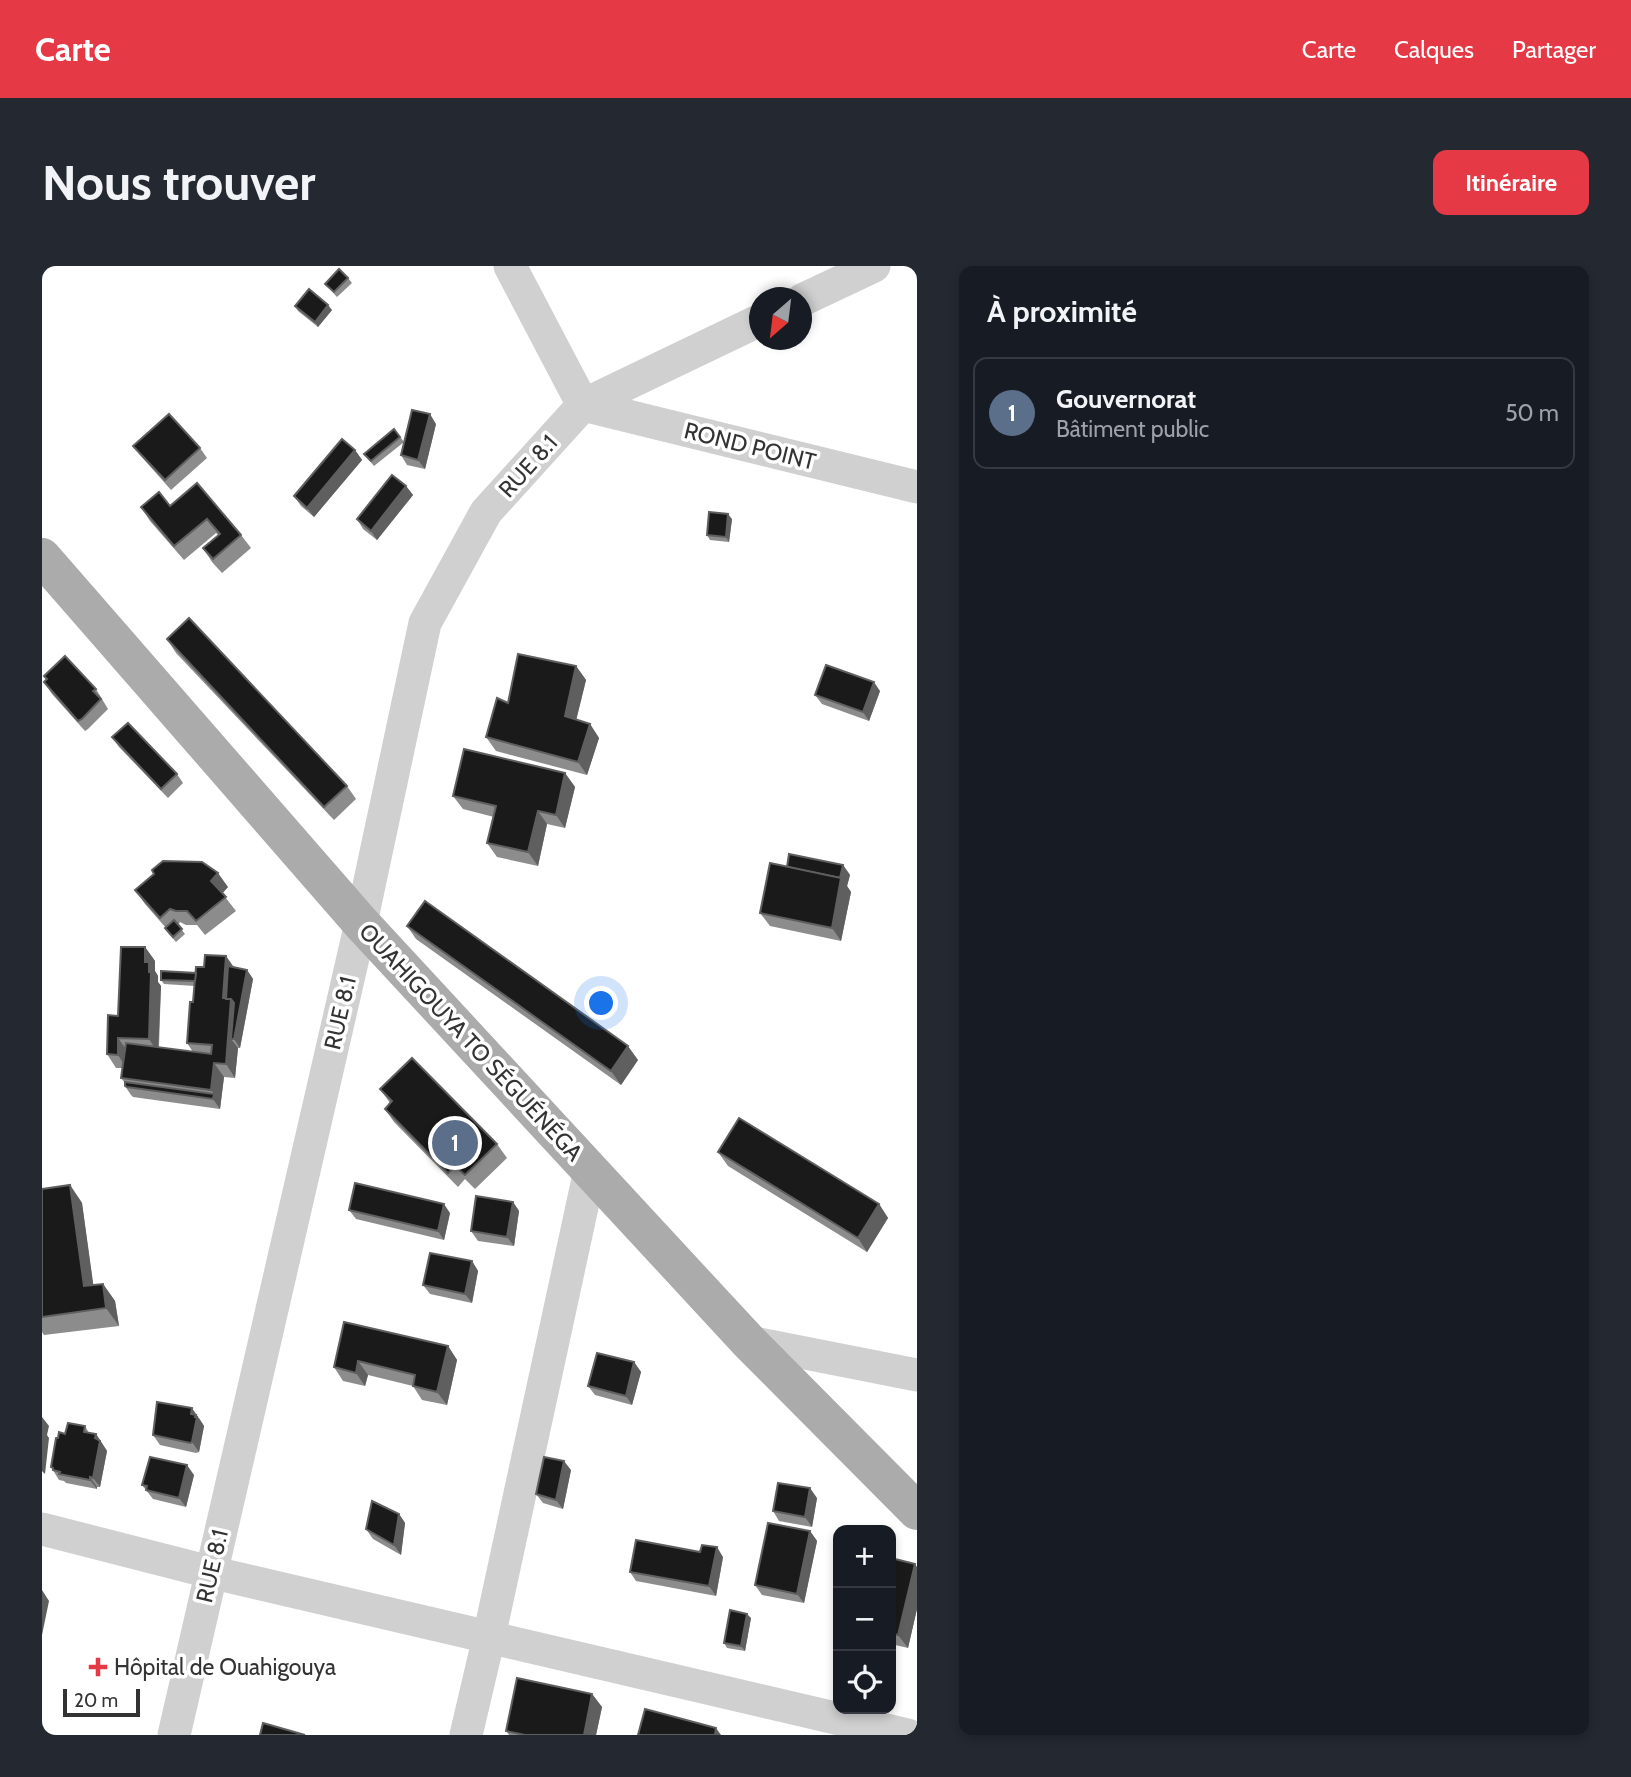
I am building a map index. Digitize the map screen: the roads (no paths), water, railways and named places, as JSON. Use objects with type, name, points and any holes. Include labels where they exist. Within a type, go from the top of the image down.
[{"type":"main road","name":"OUAHIGOUYA TO SÉGUÉNÉGA","points":[[42,557],[361,923],[749,1342],[917,1511]]},
{"type":"street","points":[[510,266],[583,405]]},
{"type":"street","points":[[812,295],[874,266]]},
{"type":"street","name":"RUE 8.1","points":[[174,1735],[361,923],[425,623],[486,512],[583,405],[749,325]]},
{"type":"street","name":"ROND POINT","points":[[583,405],[917,488]]},
{"type":"street","points":[[466,1735],[590,1170]]},
{"type":"street","points":[[749,1342],[917,1375]]},
{"type":"street","points":[[42,1529],[211,1572],[908,1735]]},
{"type":"place","name":"Gouvernorat","points":[[455,1143]]},
{"type":"place","name":"Hôpital de Ouahigouya","points":[[98,1667]]}]
